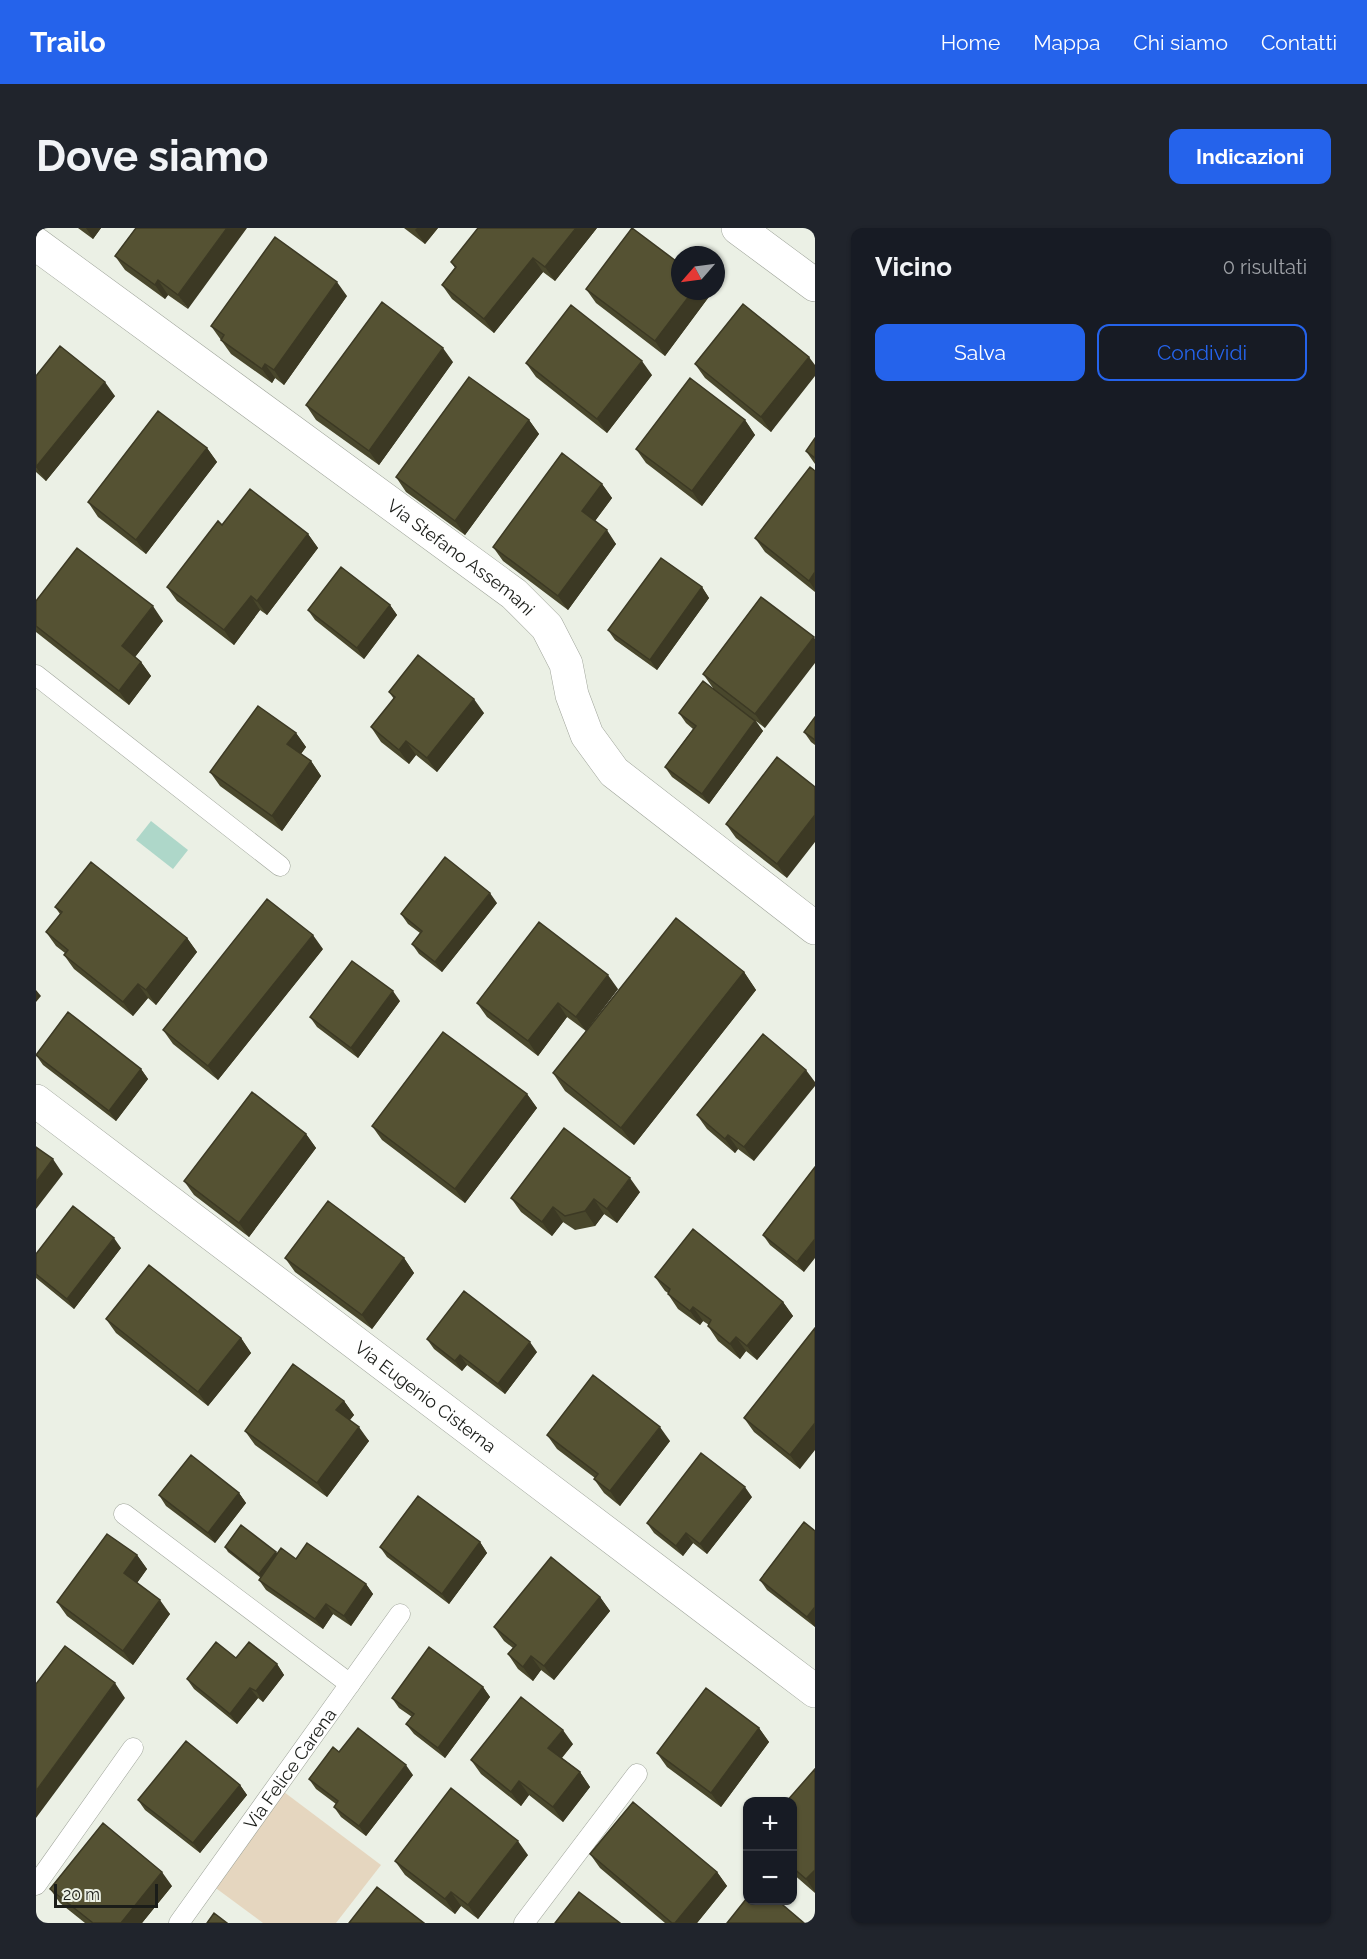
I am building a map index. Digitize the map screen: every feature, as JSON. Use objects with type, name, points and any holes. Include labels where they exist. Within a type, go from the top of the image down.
[{"type":"street","points":[[738,228],[815,285]]},
{"type":"street","name":"Via Stefano Assemani","points":[[36,244],[514,594],[547,627],[566,664],[572,695],[587,735],[614,772],[815,928]]},
{"type":"street","name":"Via Eugenio Cisterna","points":[[36,1101],[815,1691]]},
{"type":"lane","points":[[36,675],[280,866]]},
{"type":"lane","points":[[124,1514],[350,1684]]},
{"type":"lane","name":"Via Felice Carena","points":[[179,1923],[400,1614]]},
{"type":"lane","points":[[36,1885],[133,1748]]},
{"type":"lane","points":[[524,1923],[637,1773]]},
{"type":"shaded area","points":[[284,1792],[381,1865],[336,1923],[263,1923],[213,1886]]},
{"type":"water","points":[[151,821],[188,850],[173,869],[136,840]]},
{"type":"building","points":[[136,228],[227,228],[178,295],[158,280],[155,285],[115,256]]},
{"type":"building","points":[[478,228],[576,228],[545,267],[533,258],[484,319],[442,285],[456,267],[451,262]]},
{"type":"building","points":[[632,228],[671,257],[671,300],[686,300],[655,341],[586,289]]},
{"type":"building","points":[[275,237],[337,282],[274,370],[265,364],[262,369],[221,340],[224,335],[211,326]]},
{"type":"building","points":[[382,302],[443,348],[369,451],[306,405]]},
{"type":"building","points":[[743,304],[809,357],[761,417],[695,364]]},
{"type":"building","points":[[571,305],[642,361],[597,419],[526,363]]},
{"type":"building","points":[[60,346],[105,382],[36,467],[36,376]]},
{"type":"building","points":[[469,377],[529,420],[455,521],[396,477]]},
{"type":"building","points":[[690,378],[745,420],[692,491],[636,449]]},
{"type":"building","points":[[158,411],[207,448],[136,540],[88,502]]},
{"type":"building","points":[[815,438],[815,458],[806,451]]},
{"type":"building","points":[[562,453],[602,484],[582,511],[607,530],[558,596],[493,547]]},
{"type":"building","points":[[810,467],[815,471],[815,572],[809,581],[755,538]]},
{"type":"building","points":[[250,489],[308,534],[257,601],[251,596],[224,630],[167,587],[218,521],[222,525]]},
{"type":"building","points":[[77,548],[153,606],[122,646],[141,662],[119,691],[36,626],[36,601]]},
{"type":"building","points":[[661,558],[702,587],[650,660],[608,630]]},
{"type":"building","points":[[341,567],[390,605],[357,648],[308,610]]},
{"type":"building","points":[[761,597],[814,637],[755,714],[703,674]]},
{"type":"building","points":[[418,655],[474,699],[427,758],[406,741],[399,750],[371,727],[395,697],[389,692]]},
{"type":"building","points":[[703,681],[755,721],[702,794],[665,767],[696,726],[679,713]]},
{"type":"building","points":[[258,706],[296,733],[287,744],[311,761],[272,816],[210,772]]},
{"type":"building","points":[[815,717],[815,740],[804,732]]},
{"type":"building","points":[[777,757],[815,787],[815,815],[777,864],[726,824]]},
{"type":"building","points":[[445,857],[490,893],[435,962],[412,944],[422,931],[401,914]]},
{"type":"building","points":[[91,862],[187,938],[146,990],[138,984],[123,1002],[64,955],[68,950],[46,932],[62,912],[55,907]]},
{"type":"building","points":[[267,899],[313,935],[208,1066],[163,1030]]},
{"type":"building","points":[[676,918],[744,972],[621,1128],[553,1073]]},
{"type":"building","points":[[539,922],[608,975],[576,1017],[558,1003],[528,1041],[477,1003]]},
{"type":"building","points":[[352,961],[393,991],[351,1048],[310,1017]]},
{"type":"building","points":[[68,1012],[141,1069],[109,1111],[36,1055]]},
{"type":"building","points":[[443,1032],[527,1094],[455,1189],[372,1126]]},
{"type":"building","points":[[763,1034],[806,1070],[744,1147],[728,1135],[725,1139],[697,1115]]},
{"type":"building","points":[[252,1092],[306,1134],[239,1223],[184,1181]]},
{"type":"building","points":[[564,1128],[630,1178],[607,1209],[594,1199],[585,1211],[565,1216],[553,1207],[542,1222],[511,1198]]},
{"type":"building","points":[[36,1147],[53,1159],[36,1182]]},
{"type":"building","points":[[815,1167],[815,1239],[797,1262],[763,1235]]},
{"type":"building","points":[[328,1201],[404,1258],[362,1315],[285,1258]]},
{"type":"building","points":[[73,1206],[114,1238],[67,1299],[36,1274],[36,1254]]},
{"type":"building","points":[[693,1229],[783,1302],[747,1346],[736,1337],[730,1344],[708,1326],[711,1320],[693,1307],[690,1311],[668,1294],[670,1289],[655,1277]]},
{"type":"building","points":[[149,1265],[241,1338],[198,1392],[106,1319]]},
{"type":"building","points":[[464,1291],[530,1342],[498,1384],[460,1355],[455,1361],[427,1339]]},
{"type":"building","points":[[815,1328],[815,1423],[790,1455],[744,1418]]},
{"type":"building","points":[[293,1364],[344,1401],[336,1410],[359,1427],[317,1483],[245,1431]]},
{"type":"building","points":[[593,1375],[660,1427],[610,1491],[594,1479],[598,1474],[547,1435]]},
{"type":"building","points":[[701,1453],[745,1487],[700,1544],[686,1533],[676,1546],[647,1523]]},
{"type":"building","points":[[191,1455],[239,1493],[208,1533],[159,1495]]},
{"type":"building","points":[[418,1496],[480,1542],[442,1594],[380,1547]]},
{"type":"building","points":[[804,1522],[815,1531],[815,1607],[807,1617],[760,1580]]},
{"type":"building","points":[[241,1525],[276,1552],[259,1574],[225,1547]]},
{"type":"building","points":[[107,1534],[137,1555],[124,1573],[160,1600],[123,1651],[57,1602]]},
{"type":"building","points":[[307,1543],[366,1584],[344,1616],[326,1604],[315,1619],[259,1580],[281,1548],[296,1559]]},
{"type":"building","points":[[551,1557],[600,1597],[544,1666],[531,1656],[523,1667],[508,1654],[516,1645],[494,1627]]},
{"type":"building","points":[[216,1642],[236,1658],[249,1642],[277,1664],[256,1691],[250,1688],[230,1714],[187,1679]]},
{"type":"building","points":[[65,1646],[115,1683],[36,1791],[36,1684]]},
{"type":"building","points":[[429,1647],[483,1687],[438,1748],[406,1724],[414,1714],[392,1698]]},
{"type":"building","points":[[706,1688],[759,1728],[711,1793],[657,1753]]},
{"type":"building","points":[[521,1697],[563,1730],[548,1748],[580,1772],[553,1807],[519,1781],[511,1792],[471,1760]]},
{"type":"building","points":[[358,1728],[406,1765],[359,1826],[334,1807],[338,1801],[309,1779],[333,1747],[339,1752]]},
{"type":"building","points":[[186,1741],[240,1785],[193,1843],[138,1800]]},
{"type":"building","points":[[815,1769],[815,1870],[806,1879],[797,1871],[797,1797],[790,1797]]},
{"type":"building","points":[[451,1788],[518,1841],[468,1905],[451,1892],[445,1899],[395,1861]]},
{"type":"building","points":[[633,1802],[717,1872],[675,1923],[672,1923],[590,1854]]},
{"type":"building","points":[[103,1823],[162,1872],[121,1923],[93,1923],[50,1889]]},
{"type":"building","points":[[377,1887],[424,1923],[349,1923]]},
{"type":"building","points":[[579,1892],[620,1923],[555,1923]]},
{"type":"building","points":[[743,1903],[743,1905],[783,1905],[804,1923],[727,1923]]},
{"type":"building","points":[[214,1913],[227,1923],[207,1923]]}]
